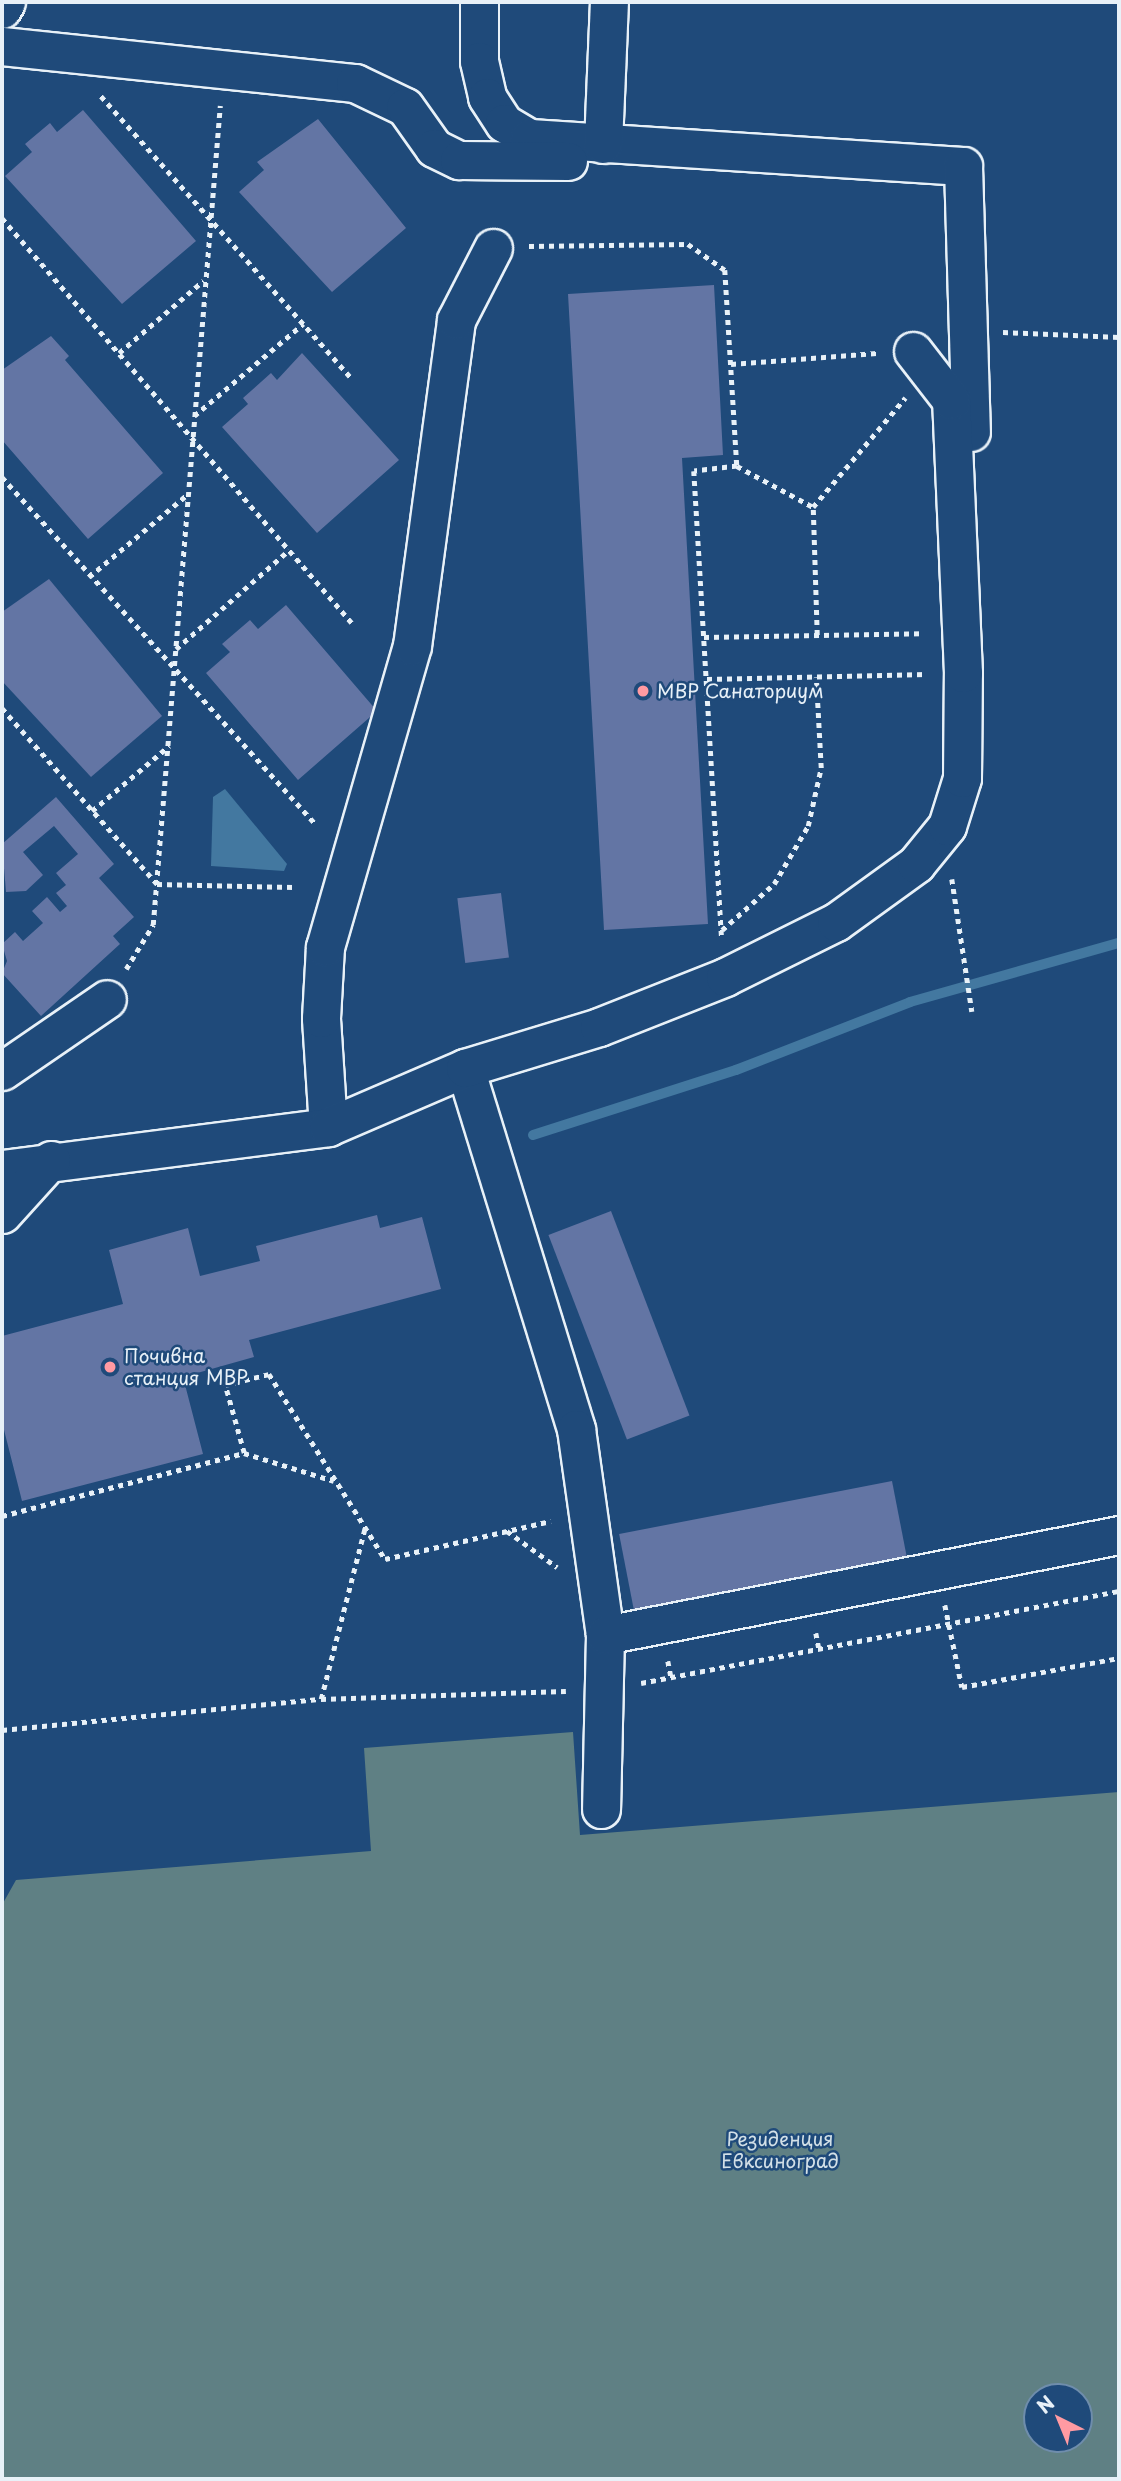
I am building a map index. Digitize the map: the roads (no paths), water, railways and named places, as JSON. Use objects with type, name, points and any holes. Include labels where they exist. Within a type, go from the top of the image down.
[{"type":"street","points":[[2,9],[6,2]]},
{"type":"street","points":[[480,2],[479,61],[487,97],[504,123],[529,138],[601,153]]},
{"type":"street","points":[[601,153],[609,2]]},
{"type":"street","points":[[2,46],[355,83],[405,107],[433,148],[459,160],[601,153],[963,166],[968,653],[962,778],[947,826],[916,864],[836,922],[725,977],[599,1027],[465,1068],[328,1127],[51,1160],[2,1169]]},
{"type":"street","points":[[328,1127],[321,1018],[325,947],[412,646],[456,320],[493,248]]},
{"type":"street","points":[[920,361],[951,400],[968,653]]},
{"type":"street","points":[[2,1071],[107,999]]},
{"type":"street","points":[[465,1068],[576,1429],[606,1634],[601,1809]]},
{"type":"street","points":[[2,1214],[51,1160]]},
{"type":"street","points":[[606,1634],[1119,1535]]},
{"type":"water","points":[[225,789],[287,864],[284,871],[211,866],[213,797]]},
{"type":"waterway","points":[[533,1135],[736,1070],[910,1002],[1119,943]]},
{"type":"place","name":"МВР Санаториум","points":[[643,691]]},
{"type":"place","name":"Почивна станция МВР","points":[[110,1367]]},
{"type":"park label","name":"Резиденция Евксиноград","points":[[780,2150]]}]
